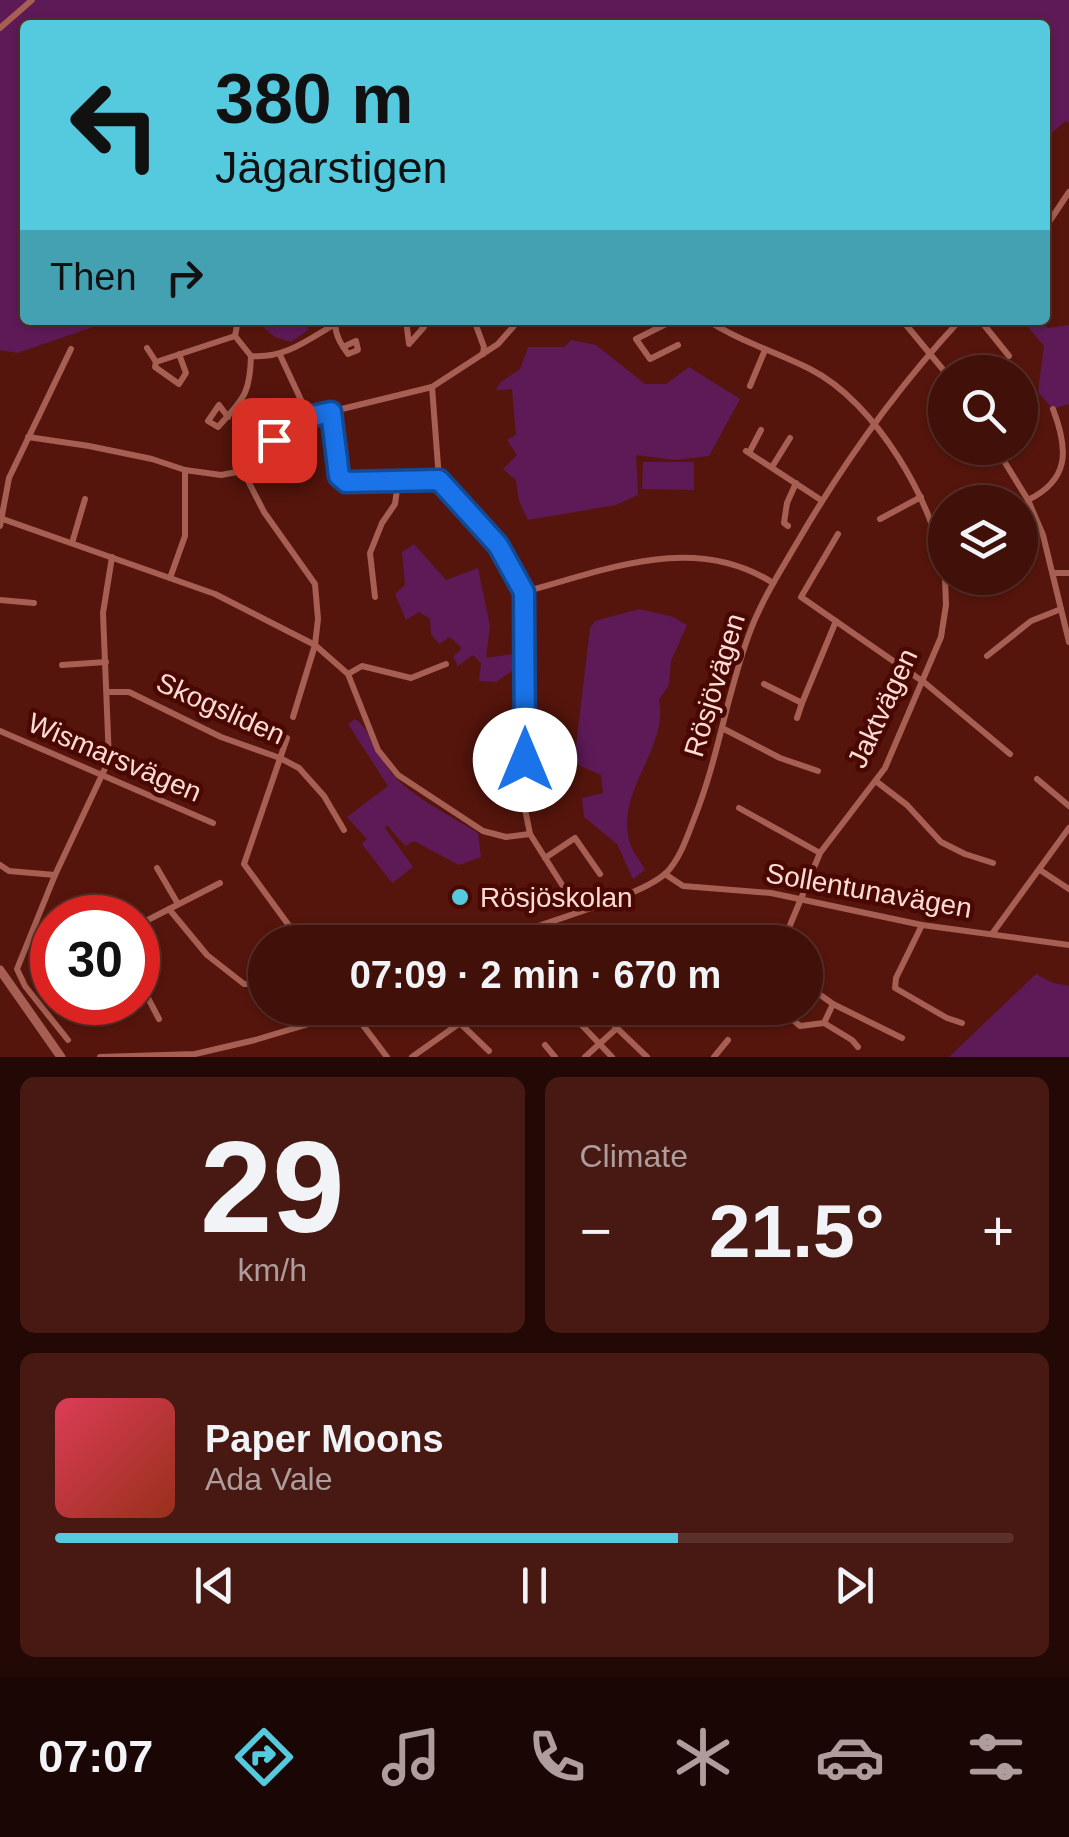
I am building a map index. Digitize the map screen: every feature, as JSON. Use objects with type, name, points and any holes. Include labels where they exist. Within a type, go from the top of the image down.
[{"type":"main road","points":[[0,970],[60,1057]]},
{"type":"main road","points":[[25,1005],[52,1057]]},
{"type":"street","points":[[0,28],[32,0]]},
{"type":"street","points":[[1050,220],[1069,192]]},
{"type":"street","points":[[235,336],[237,325]]},
{"type":"street","points":[[252,356],[280,355],[330,325]]},
{"type":"street","points":[[335,325],[336,338],[343,347]]},
{"type":"street","points":[[476,325],[484,347],[482,355]]},
{"type":"street","points":[[28,437],[118,452],[186,470],[221,475],[243,471],[271,442],[309,417],[432,387],[482,355],[516,325]]},
{"type":"street","points":[[664,325],[636,339],[650,359],[678,345]]},
{"type":"street","name":"Jaktvägen","points":[[717,325],[814,370],[873,424],[928,512]]},
{"type":"street","points":[[906,325],[932,355]]},
{"type":"street","name":"Rösjövägen","points":[[665,874],[689,833],[724,729],[751,627],[773,583],[821,500],[873,424],[955,325]]},
{"type":"street","points":[[984,325],[1008,355]]},
{"type":"street","points":[[156,362],[235,336]]},
{"type":"street","points":[[228,416],[244,401],[250,385],[252,356],[235,336]]},
{"type":"street","points":[[148,348],[155,367],[179,384],[186,373],[179,354]]},
{"type":"street","points":[[0,526],[9,478],[71,350]]},
{"type":"street","points":[[750,386],[764,350]]},
{"type":"street","points":[[280,355],[309,417]]},
{"type":"street","points":[[432,387],[439,480],[498,545],[524,592],[525,808],[530,834],[578,910]]},
{"type":"street","points":[[1038,496],[1059,480],[1066,460],[1053,409]]},
{"type":"street","points":[[331,412],[339,476],[346,482],[439,480]]},
{"type":"street","points":[[761,430],[748,451],[821,500]]},
{"type":"street","points":[[772,467],[790,438]]},
{"type":"street","points":[[170,578],[185,536],[186,470]]},
{"type":"street","points":[[243,471],[264,512],[315,584],[315,645],[293,717]]},
{"type":"street","points":[[375,597],[370,553],[395,504],[398,482]]},
{"type":"street","points":[[788,526],[784,523],[786,504],[796,482]]},
{"type":"street","points":[[880,519],[922,497]]},
{"type":"street","points":[[72,544],[85,499]]},
{"type":"street","points":[[1,518],[215,594],[315,645],[348,674],[378,750],[398,775],[483,831],[506,837],[530,834]]},
{"type":"street","points":[[1038,522],[1069,642]]},
{"type":"street","points":[[838,534],[800,597],[920,680],[1010,754]]},
{"type":"street","points":[[524,592],[661,559],[696,555],[743,565],[773,583]]},
{"type":"street","points":[[68,1040],[24,986],[17,969],[55,875],[102,776],[110,747],[103,614],[112,558]]},
{"type":"street","points":[[1054,572],[1069,573]]},
{"type":"street","name":"Jaktvägen","points":[[790,925],[820,852],[877,782],[941,636],[946,595]]},
{"type":"street","points":[[0,600],[34,603]]},
{"type":"street","points":[[987,656],[1031,621],[1061,609]]},
{"type":"street","points":[[797,718],[836,621]]},
{"type":"street","points":[[62,665],[106,662]]},
{"type":"street","points":[[348,674],[362,666],[411,678],[446,664]]},
{"type":"street","points":[[764,684],[802,703]]},
{"type":"street","name":"Skogsliden","points":[[107,692],[129,692],[221,738],[299,768],[314,782],[344,830]]},
{"type":"street","points":[[724,729],[780,758],[818,770]]},
{"type":"street","name":"Wismarsvägen","points":[[0,732],[213,824]]},
{"type":"street","points":[[287,738],[244,864],[289,925]]},
{"type":"street","points":[[1037,779],[1069,806]]},
{"type":"street","points":[[877,782],[907,804],[941,842],[994,863]]},
{"type":"street","points":[[739,808],[820,852]]},
{"type":"street","points":[[992,934],[1069,828]]},
{"type":"street","points":[[545,858],[575,838],[600,874]]},
{"type":"street","points":[[0,866],[9,871],[55,875]]},
{"type":"street","points":[[157,868],[178,904]]},
{"type":"street","points":[[1040,870],[1069,888]]},
{"type":"street","points":[[535,925],[638,888],[665,874]]},
{"type":"street","name":"Sollentunavägen","points":[[665,874],[683,886],[802,899],[922,925],[1069,945]]},
{"type":"street","points":[[160,914],[220,883]]},
{"type":"street","points":[[169,909],[207,955],[248,984]]},
{"type":"street","points":[[922,925],[896,978],[895,988],[962,1023]]},
{"type":"street","points":[[823,996],[902,1038]]},
{"type":"street","points":[[834,1004],[824,1022],[858,1047]]},
{"type":"street","points":[[100,1057],[172,1057],[255,1040],[302,1025]]},
{"type":"street","points":[[364,1025],[387,1057]]},
{"type":"street","points":[[412,1057],[459,1025]]},
{"type":"street","points":[[461,1025],[488,1051]]},
{"type":"street","points":[[582,1025],[612,1057]]},
{"type":"street","points":[[613,1025],[648,1057]]},
{"type":"street","points":[[585,1057],[616,1028]]},
{"type":"street","points":[[714,1057],[728,1040]]},
{"type":"street","points":[[545,1046],[555,1057]]},
{"type":"shaded area","points":[[0,0],[1069,0],[1069,123],[1066,121],[1050,134],[1050,20],[20,20],[20,325],[99,325],[17,353],[0,350]]},
{"type":"shaded area","points":[[308,325],[308,330],[291,342],[264,328]]},
{"type":"shaded area","points":[[1026,325],[1048,328],[1069,325],[1069,404],[1053,409],[1038,392],[1044,346]]},
{"type":"shaded area","points":[[571,340],[596,345],[645,384],[666,384],[689,367],[740,399],[709,456],[675,460],[636,455],[638,495],[616,505],[528,520],[519,501],[516,480],[503,469],[517,455],[507,440],[516,435],[512,389],[496,390],[520,369],[528,347],[564,347]]},
{"type":"shaded area","points":[[643,462],[694,462],[694,490],[642,489]]},
{"type":"shaded area","points":[[414,544],[446,580],[478,568],[490,626],[486,658],[512,654],[512,671],[496,682],[479,681],[481,663],[473,655],[458,666],[453,657],[462,648],[450,637],[439,644],[431,634],[430,619],[419,612],[406,620],[395,594],[405,585],[402,552]]},
{"type":"shaded area","points":[[639,609],[673,617],[687,625],[671,661],[669,685],[659,700],[656,736],[629,806],[630,843],[645,870],[633,879],[617,844],[584,817],[582,798],[603,793],[601,775],[574,763],[590,628],[595,621]]},
{"type":"shaded area","points":[[355,719],[402,784],[478,833],[481,857],[459,865],[414,841],[405,846],[387,825],[385,828],[413,867],[392,883],[362,844],[367,839],[347,817],[388,786],[348,724]]},
{"type":"shaded area","points":[[1036,974],[1069,986],[1069,1057],[949,1057]]},
{"type":"place","name":"Rösjöskolan","points":[[460,897]]},
{"type":"route","points":[[274,440],[309,417],[331,412],[339,476],[346,482],[439,480],[498,545],[524,592],[525,760]]}]
